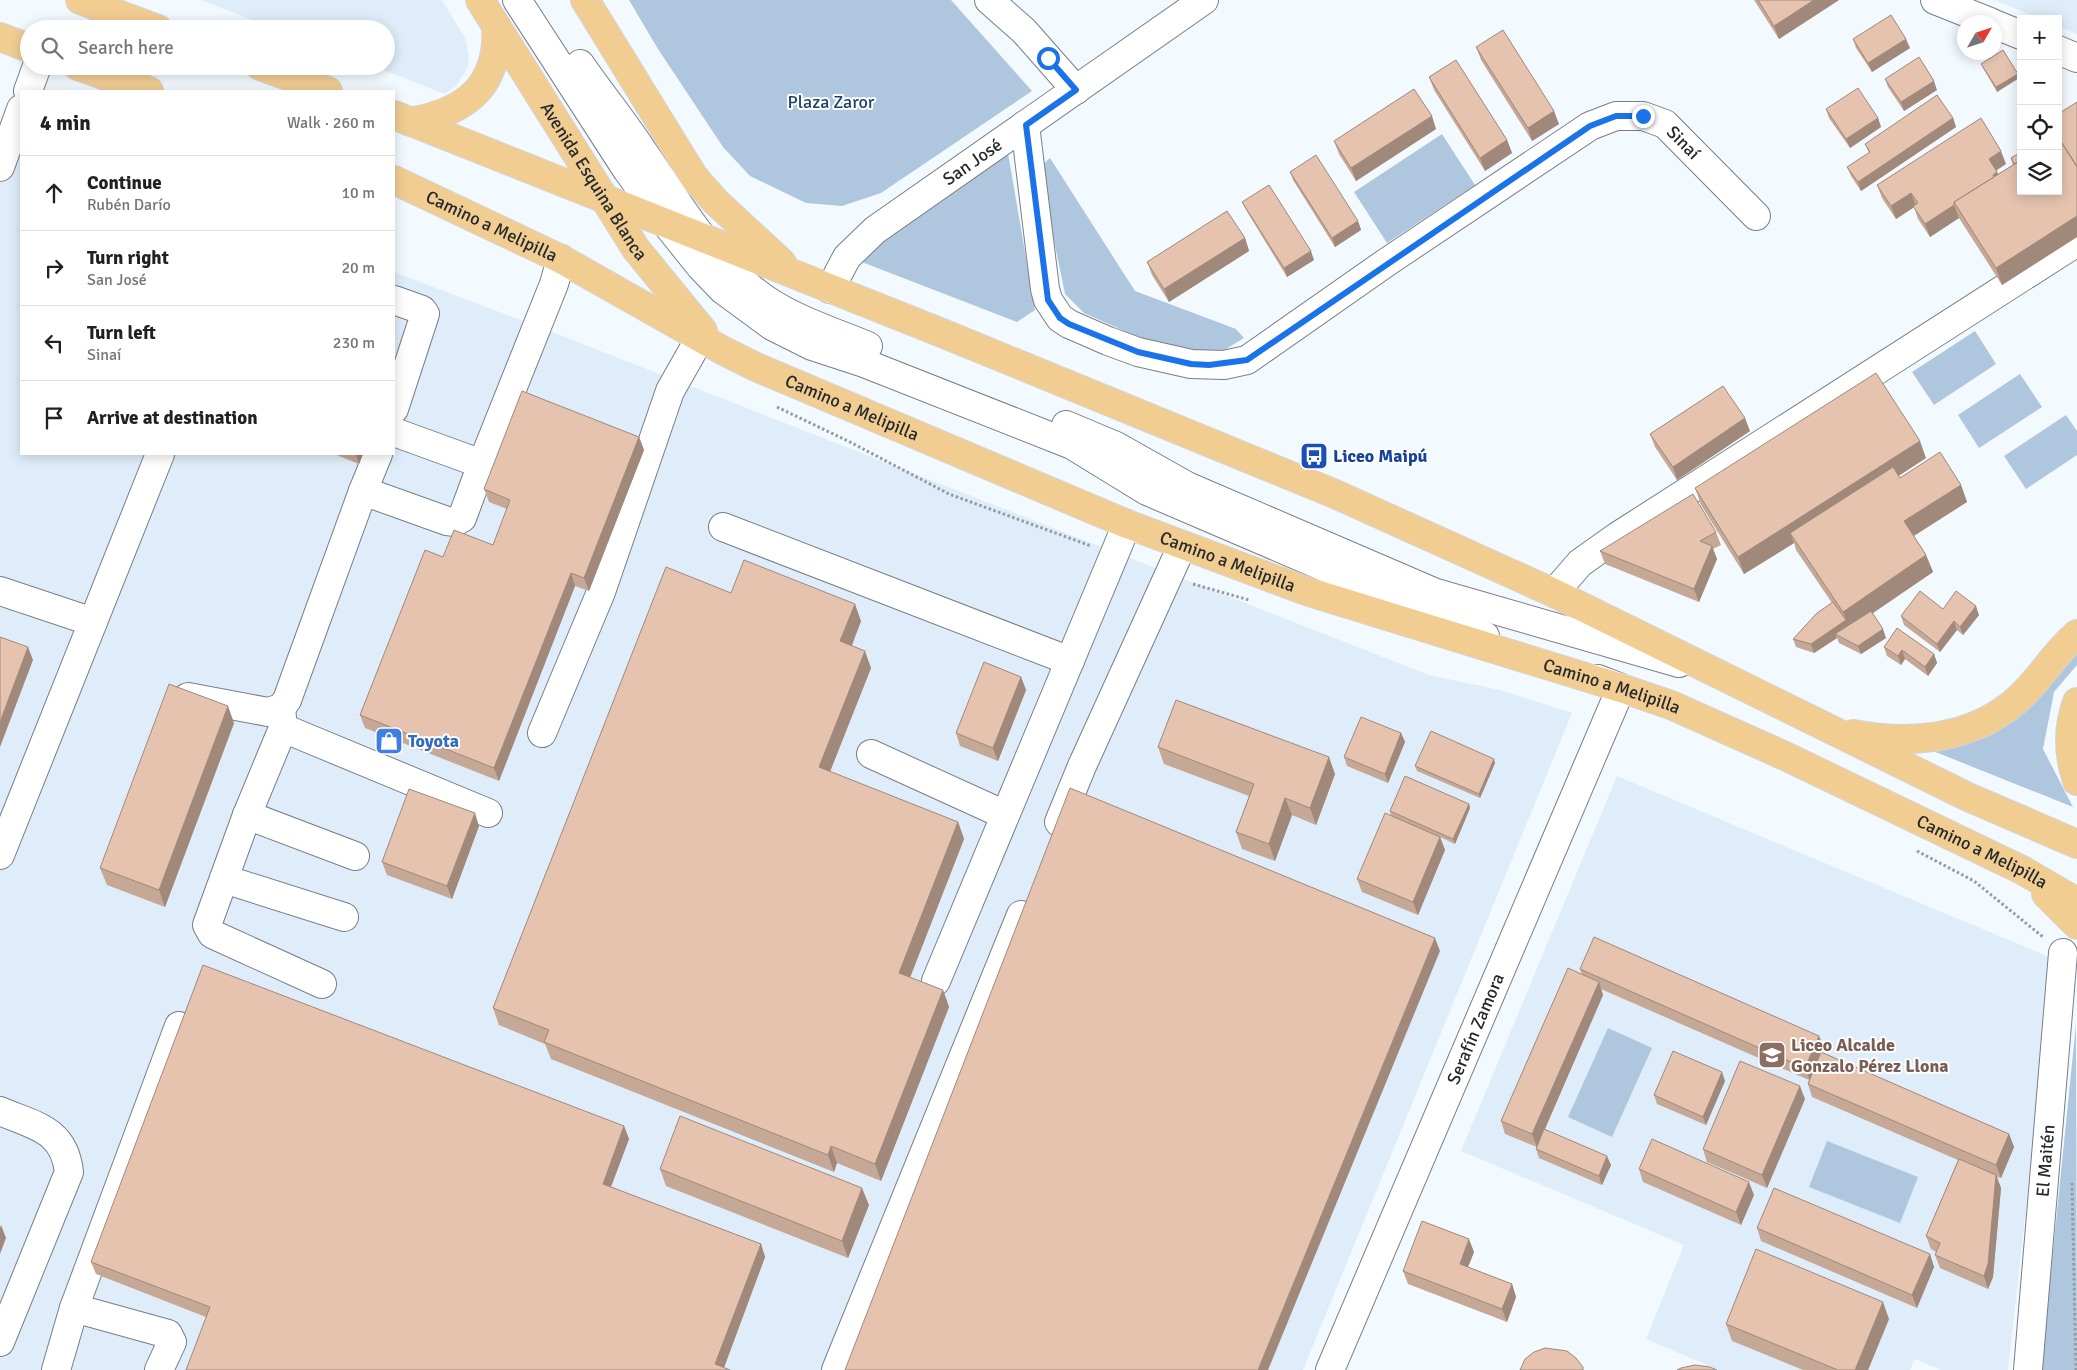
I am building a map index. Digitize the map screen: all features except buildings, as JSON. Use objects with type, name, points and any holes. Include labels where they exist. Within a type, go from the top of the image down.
[{"type":"main road","points":[[80,0],[134,20]]},
{"type":"main road","name":"Avenida Esquina Blanca","points":[[480,0],[636,249],[711,344]]},
{"type":"main road","points":[[585,0],[694,178],[747,232],[799,276]]},
{"type":"main road","points":[[402,119],[449,112],[470,99],[479,89],[493,66],[496,52],[496,25]]},
{"type":"main road","points":[[0,37],[20,45]]},
{"type":"main road","points":[[104,75],[146,90]]},
{"type":"main road","points":[[284,75],[325,90]]},
{"type":"main road","points":[[402,119],[668,226],[799,276],[1335,494],[1554,593],[1968,797],[2077,844]]},
{"type":"main road","name":"Camino a Melipilla","points":[[395,180],[561,259],[711,344],[829,399],[1182,546],[1309,592],[1671,705],[1726,729],[2022,870],[2077,902]]},
{"type":"main road","points":[[1829,730],[1862,736],[1927,739],[1960,732],[1980,725],[2014,702],[2030,688],[2057,654],[2077,634]]},
{"type":"main road","points":[[2077,702],[2070,732],[2070,750],[2077,781]]},
{"type":"main road","points":[[2022,870],[2077,924]]},
{"type":"street","points":[[517,0],[627,170],[668,226],[700,266],[723,290],[772,326],[794,338],[1072,445],[1147,491],[1490,638],[1621,688]]},
{"type":"street","points":[[538,0],[595,86],[627,128],[683,213],[702,238],[720,259],[752,289],[781,309],[820,327],[1116,446],[1187,486],[1396,577],[1468,603],[1575,632],[1722,676]]},
{"type":"street","points":[[989,0],[1024,31],[1076,90]]},
{"type":"street","name":"San José","points":[[830,289],[847,257],[867,236],[1204,0]]},
{"type":"street","points":[[1935,0],[1972,15]]},
{"type":"street","points":[[2002,27],[2017,33]]},
{"type":"street","points":[[2062,52],[2077,58]]},
{"type":"street","points":[[28,90],[34,75]]},
{"type":"street","points":[[6,164],[20,113]]},
{"type":"street","name":"Sinaí","points":[[1026,125],[1045,289],[1054,310],[1069,324],[1108,341],[1138,352],[1191,364],[1224,364],[1253,357],[1387,262],[1590,126],[1616,116],[1643,116],[1664,124],[1756,216]]},
{"type":"street","points":[[1554,593],[1580,563],[1618,536],[2077,242]]},
{"type":"street","points":[[364,491],[455,522],[462,518],[554,284],[561,259]]},
{"type":"street","points":[[395,300],[422,310],[425,314],[395,401]]},
{"type":"street","points":[[542,733],[601,592],[670,391],[711,344]]},
{"type":"street","points":[[395,432],[482,464]]},
{"type":"street","points":[[0,855],[160,455]]},
{"type":"street","points":[[322,984],[212,934],[207,926],[287,700],[378,455]]},
{"type":"street","points":[[936,981],[1127,524]]},
{"type":"street","points":[[724,527],[1070,661]]},
{"type":"street","points":[[1049,848],[1086,757],[1182,546]]},
{"type":"street","points":[[0,590],[93,622]]},
{"type":"street","name":"Serafín Zamora","points":[[1330,1370],[1621,688]]},
{"type":"street","points":[[188,697],[268,712],[488,813]]},
{"type":"street","points":[[871,754],[1006,816]]},
{"type":"street","points":[[247,815],[354,856]]},
{"type":"street","points":[[224,880],[344,917]]},
{"type":"street","points":[[836,1370],[1030,894]]},
{"type":"street","name":"El Maitén","points":[[2028,1370],[2063,952]]},
{"type":"street","points":[[56,1370],[74,1308],[179,1026]]},
{"type":"street","points":[[0,1111],[48,1132],[61,1143],[68,1157],[69,1172],[0,1342]]},
{"type":"street","points":[[74,1308],[168,1334],[172,1342],[159,1370]]},
{"type":"path","points":[[2072,1174],[2076,1370]]},
{"type":"shaded area","points":[[201,0],[442,0],[465,38],[469,57],[468,67],[456,86],[445,94],[395,75],[395,20],[253,20]]},
{"type":"shaded area","points":[[1995,0],[2077,0],[2077,34],[2062,28],[2062,15],[2031,15]]},
{"type":"shaded area","points":[[0,128],[20,136],[20,455],[395,455],[395,272],[542,328],[1429,675],[1500,690],[1572,713],[1303,1370],[0,1370]]},
{"type":"shaded area","name":"Liceo Alcalde Gonzalo Pérez Llona","points":[[1617,776],[2054,959],[2008,1370],[1941,1370],[1915,1359],[1910,1370],[1719,1370],[1646,1339],[1684,1245],[1461,1151]]},
{"type":"green space","name":"Plaza Zaror","points":[[629,0],[951,0],[1032,91],[881,193],[842,206],[806,203],[750,176],[723,147],[658,49]]},
{"type":"green space","points":[[1442,134],[1475,185],[1387,243],[1354,192]]},
{"type":"green space","points":[[1008,153],[1035,310],[1017,322],[854,259]]},
{"type":"green space","points":[[1050,158],[1135,291],[1236,329],[1244,338],[1216,355],[1140,338],[1084,313],[1065,294],[1039,168]]},
{"type":"green space","points":[[1975,331],[1996,364],[1934,405],[1912,372]]},
{"type":"green space","points":[[2020,374],[2042,407],[1979,448],[1958,415]]},
{"type":"green space","points":[[2066,415],[2077,431],[2077,455],[2026,489],[2004,456]]},
{"type":"green space","points":[[2077,649],[2077,665],[2054,692],[2043,749],[2073,807],[1933,751],[1986,736],[2011,717]]},
{"type":"green space","points":[[2076,1024],[2077,1370],[2041,1370]]},
{"type":"green space","points":[[1608,1028],[1652,1048],[1612,1137],[1568,1117]]},
{"type":"green space","points":[[1827,1141],[1918,1177],[1900,1223],[1809,1187]]},
{"type":"place","name":"Liceo Maipú","points":[[1314,456]]},
{"type":"place","name":"Toyota","points":[[389,741]]},
{"type":"place","name":"Liceo Alcalde Gonzalo Pérez Llona","points":[[1772,1055]]},
{"type":"route","points":[[1048,58],[1076,90],[1026,125],[1045,289],[1048,300],[1060,318],[1078,329],[1138,352],[1191,364],[1224,364],[1240,362],[1253,357],[1387,262],[1590,126],[1616,116],[1643,116]]}]
